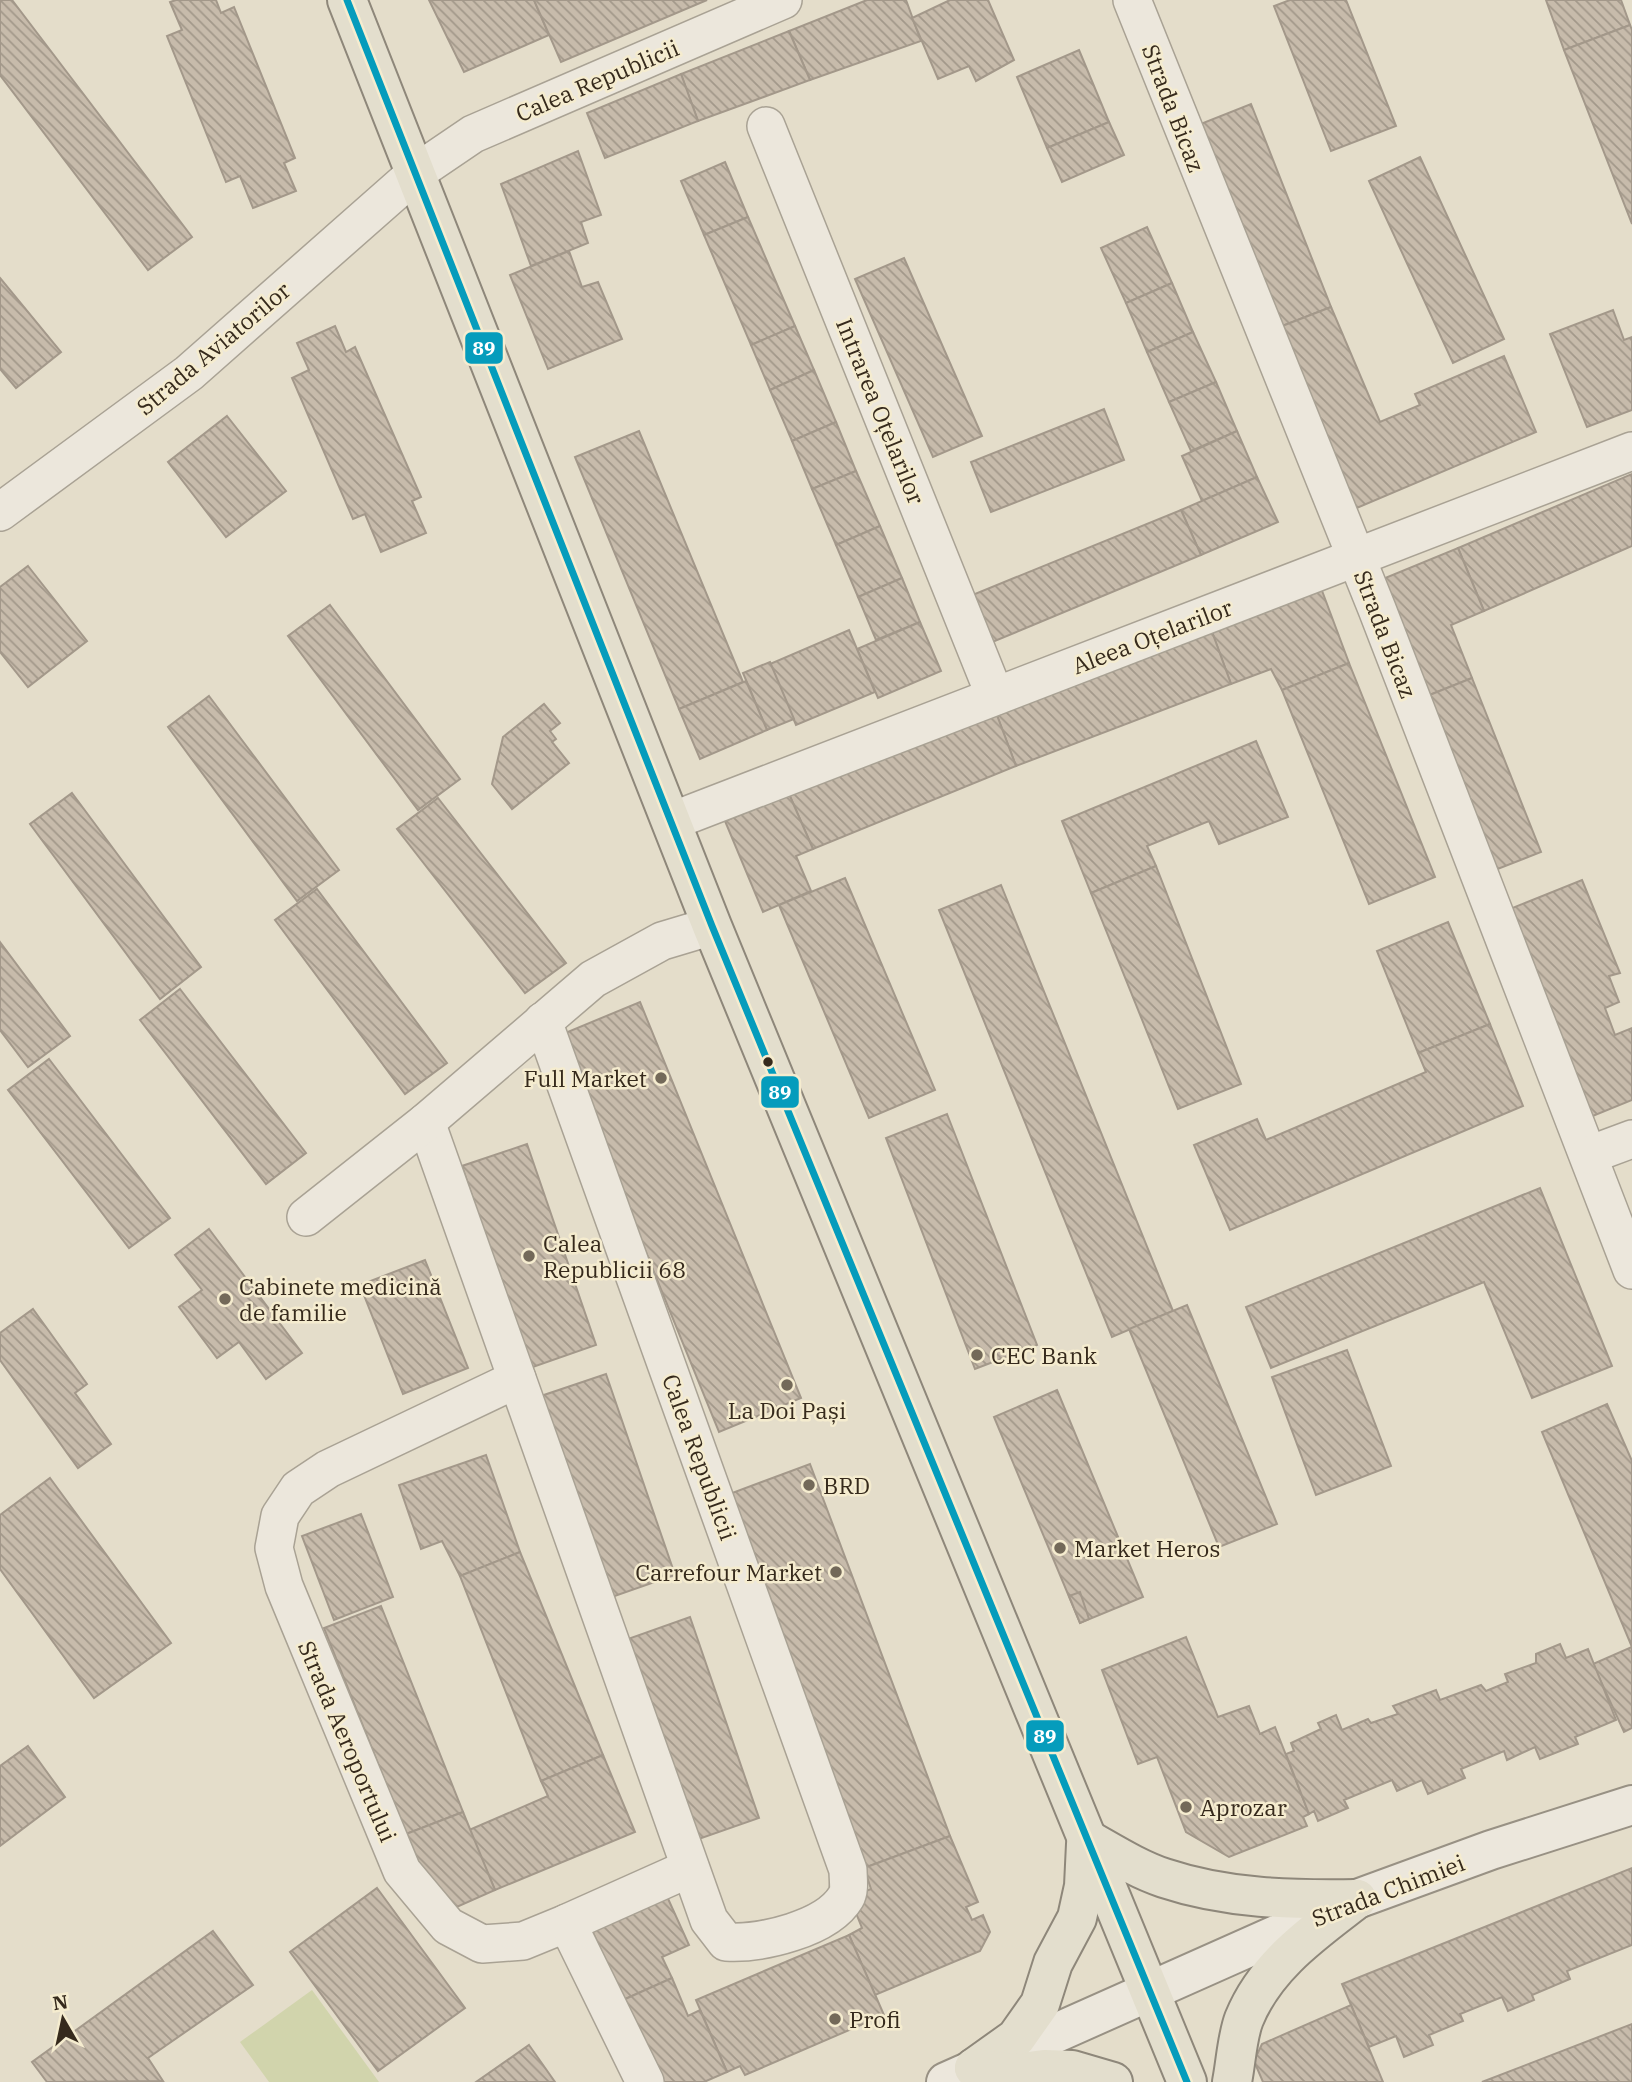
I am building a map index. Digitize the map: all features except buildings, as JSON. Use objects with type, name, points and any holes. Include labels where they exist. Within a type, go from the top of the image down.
[{"type":"main road","points":[[347,0],[712,926],[1187,2082]]},
{"type":"main road","name":"Strada Chimiei","points":[[1149,1991],[1357,1899],[1490,1850],[1632,1805]]},
{"type":"main road","points":[[1087,1839],[1163,1878],[1198,1887],[1258,1898],[1357,1899]]},
{"type":"main road","points":[[960,2075],[1016,2038],[1040,2004],[1053,1963],[1077,1918],[1084,1886],[1087,1839]]},
{"type":"main road","points":[[1232,2082],[1244,2020],[1272,1973],[1299,1944],[1357,1899]]},
{"type":"main road","points":[[960,2075],[1149,1991]]},
{"type":"main road","points":[[960,2075],[1044,2069],[1072,2070],[1113,2082]]},
{"type":"street","name":"Calea Republicii","points":[[417,172],[472,134],[783,0]]},
{"type":"street","name":"Strada Bicaz","points":[[1132,0],[1356,558],[1632,1270]]},
{"type":"street","name":"Intrarea Oțelarilor","points":[[766,126],[995,696]]},
{"type":"street","name":"Strada Aviatorilor","points":[[0,512],[189,373],[417,172]]},
{"type":"street","name":"Aleea Oțelarilor","points":[[672,821],[1632,451]]},
{"type":"street","points":[[306,1217],[426,1122],[593,979],[662,941],[712,926]]},
{"type":"street","name":"Calea Republicii","points":[[543,1021],[848,1870],[848,1895],[831,1915],[790,1932],[748,1943],[726,1942],[709,1920],[690,1868]]},
{"type":"street","points":[[426,1122],[690,1868]]},
{"type":"street","points":[[1589,1155],[1632,1139]]},
{"type":"street","name":"Strada Aeroportului","points":[[517,1379],[328,1469],[298,1489],[280,1516],[274,1548],[284,1586],[402,1871],[448,1926],[482,1944],[523,1941],[690,1868]]},
{"type":"street","points":[[568,1923],[645,2082]]},
{"type":"green space","points":[[312,1990],[379,2082],[269,2082],[240,2042]]},
{"type":"transit line","name":"89","points":[[347,0],[712,926],[1187,2082]]},
{"type":"place","name":"Full Market","points":[[661,1078]]},
{"type":"place","name":"Calea Republicii 68","points":[[529,1256]]},
{"type":"place","name":"Cabinete medicină de familie","points":[[225,1299]]},
{"type":"place","name":"CEC Bank","points":[[977,1355]]},
{"type":"place","name":"La Doi Pași","points":[[787,1385]]},
{"type":"place","name":"BRD","points":[[809,1485]]},
{"type":"place","name":"Market Heros","points":[[1060,1548]]},
{"type":"place","name":"Carrefour Market","points":[[836,1572]]},
{"type":"place","name":"Aprozar","points":[[1186,1807]]},
{"type":"place","name":"Profi","points":[[835,2019]]}]
